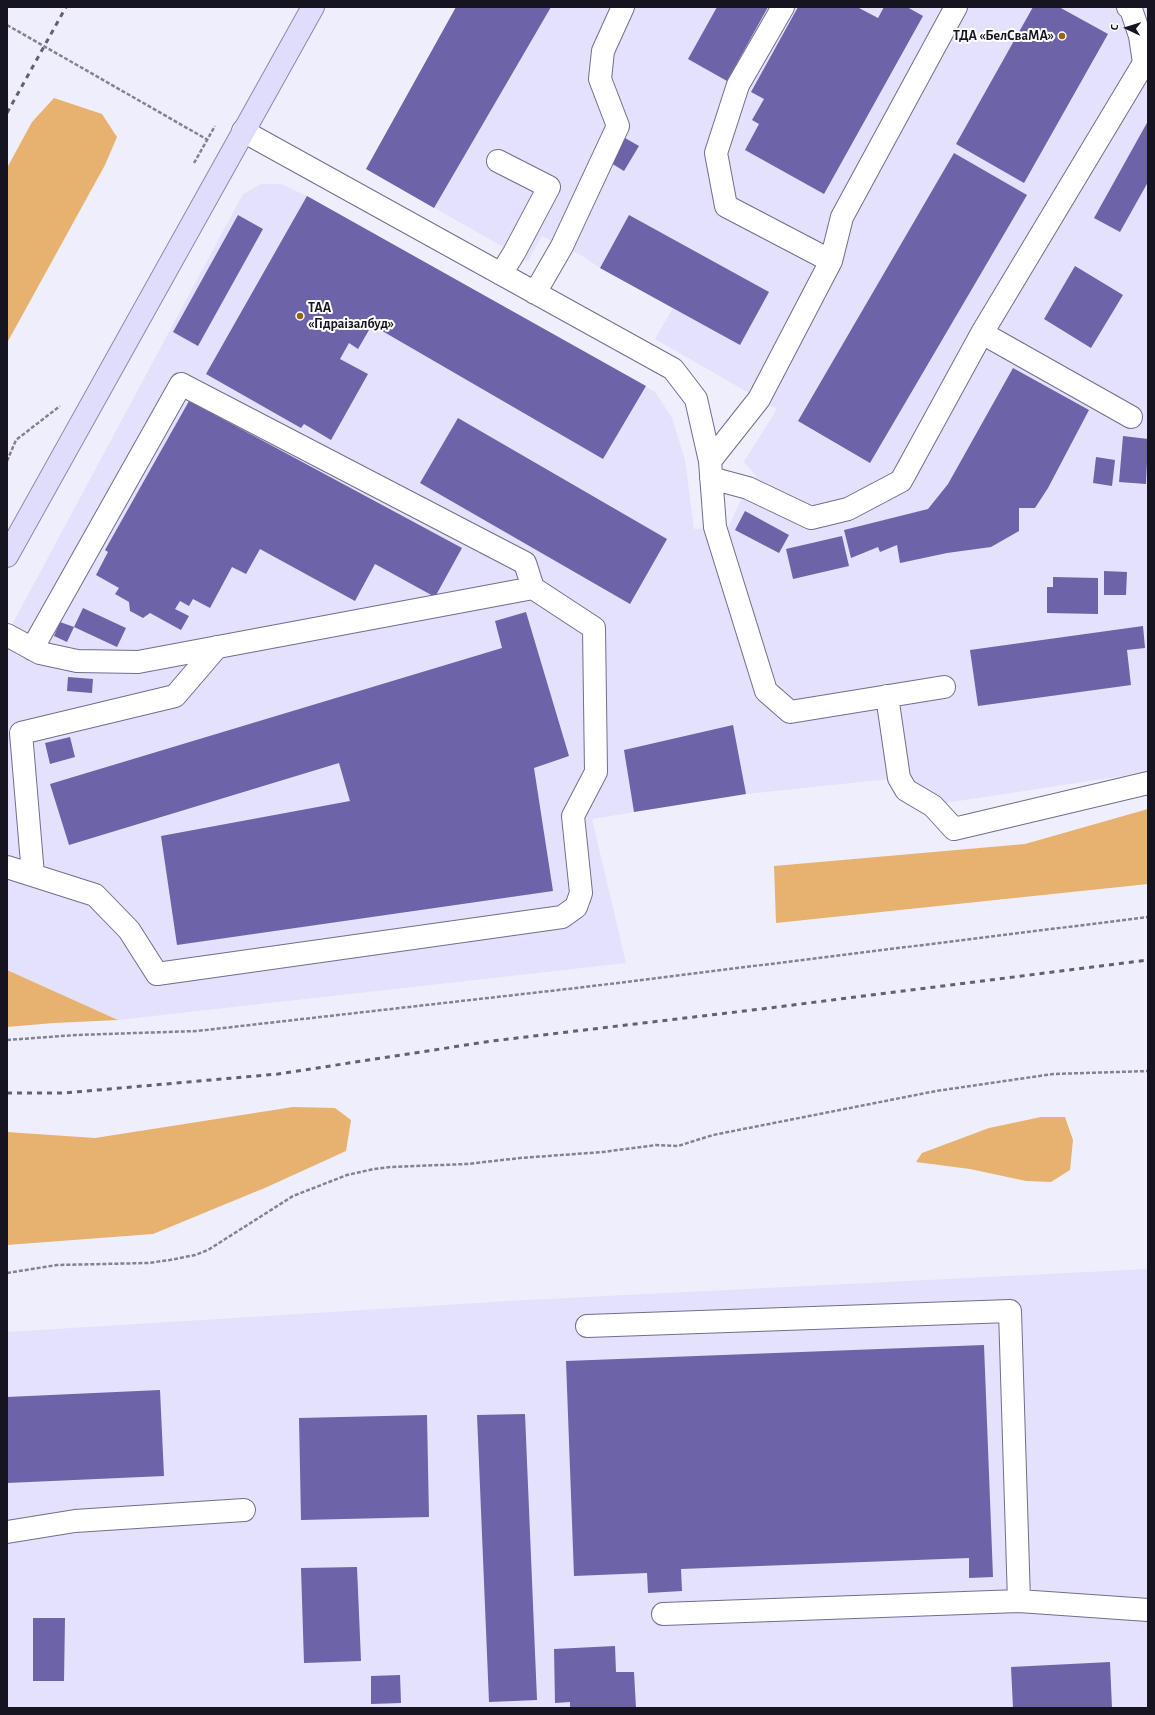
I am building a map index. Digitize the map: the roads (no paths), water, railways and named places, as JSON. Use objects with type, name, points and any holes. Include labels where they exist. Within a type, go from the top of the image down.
[{"type":"main road","points":[[7,556],[313,7]]},
{"type":"lane","points":[[535,293],[562,246],[618,126],[600,79],[603,51],[623,7]]},
{"type":"lane","points":[[782,7],[738,85],[716,153],[726,206],[831,261]]},
{"type":"lane","points":[[710,469],[759,399],[831,261],[842,217],[956,7]]},
{"type":"lane","points":[[710,469],[811,518],[848,509],[901,481],[982,333],[1146,64],[1140,36],[1131,9],[1128,7]]},
{"type":"lane","points":[[244,131],[673,369],[696,399],[710,469],[715,527],[766,691],[790,712],[944,687]]},
{"type":"lane","points":[[498,161],[549,187],[514,253],[501,274]]},
{"type":"lane","points":[[982,333],[1131,417]]},
{"type":"lane","points":[[7,867],[95,895],[129,930],[157,974],[562,917],[576,907],[581,893],[573,816],[596,772],[594,628],[533,588],[525,563],[181,384],[32,649]]},
{"type":"lane","points":[[7,636],[40,653],[77,661],[138,662],[533,588]]},
{"type":"lane","points":[[33,876],[21,734],[175,696],[217,647]]},
{"type":"lane","points":[[887,696],[899,778],[906,790],[933,806],[954,829],[1148,783]]},
{"type":"lane","points":[[587,1326],[1010,1311],[1020,1601]]},
{"type":"lane","points":[[7,1532],[75,1521],[244,1510]]},
{"type":"lane","points":[[663,1614],[1020,1601],[1148,1610]]},
{"type":"railway","points":[[7,113],[66,7]]},
{"type":"railway","points":[[7,1093],[64,1093],[278,1074],[492,1041],[761,1009],[1148,960]]},
{"type":"place","name":"ТДА «БелСваМА»","points":[[1062,36]]},
{"type":"place","name":"ТАА «Гідраізалбуд»","points":[[300,316]]}]
